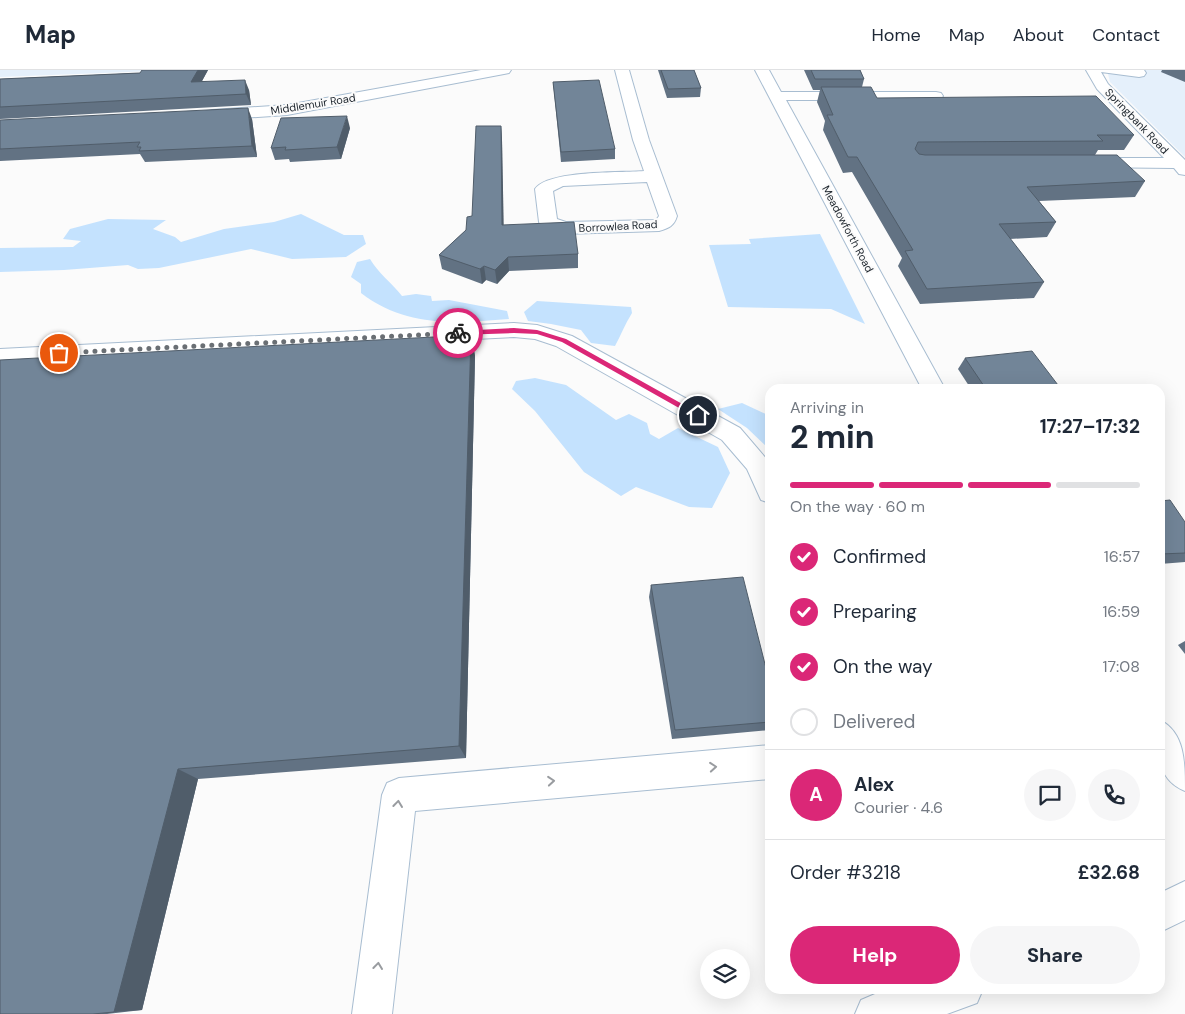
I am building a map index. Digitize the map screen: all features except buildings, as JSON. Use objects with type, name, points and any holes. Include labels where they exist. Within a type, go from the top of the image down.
[{"type":"street","name":"Middlemuir Road","points":[[197,115],[287,110],[504,70]]},
{"type":"street","name":"Borrowlea Road","points":[[622,70],[641,140],[655,176],[668,216],[666,222],[659,225],[564,228],[548,222],[544,188],[559,181],[655,176]]},
{"type":"street","name":"Meadowforth Road","points":[[762,70],[931,384]]},
{"type":"street","name":"Springbank Road","points":[[1093,70],[1102,86],[1181,166]]},
{"type":"street","points":[[1107,70],[1139,73]]},
{"type":"street","points":[[776,96],[936,96]]},
{"type":"street","points":[[1068,163],[1181,166]]},
{"type":"street","points":[[0,356],[514,330],[537,332],[564,341],[732,434],[758,464],[765,481]]},
{"type":"street","points":[[1165,744],[1185,774]]},
{"type":"street","points":[[372,1014],[399,795],[765,762]]},
{"type":"street","points":[[1165,910],[1185,900]]},
{"type":"street","points":[[875,1014],[936,994]]},
{"type":"shaded area","points":[[0,70],[180,70],[0,77]]},
{"type":"shaded area","points":[[1107,70],[1185,70],[1185,157],[1110,82]]},
{"type":"shaded area","points":[[301,214],[344,235],[363,235],[366,244],[346,257],[292,259],[251,249],[159,268],[138,269],[128,265],[0,272],[0,248],[73,247],[81,241],[63,239],[70,229],[108,219],[166,220],[153,229],[175,237],[181,242],[224,229],[274,222]]},
{"type":"shaded area","points":[[820,234],[865,324],[831,309],[728,307],[709,245],[751,244],[749,239]]},
{"type":"shaded area","points":[[370,259],[402,296],[416,294],[431,296],[432,301],[449,300],[507,311],[509,319],[469,322],[432,321],[396,312],[378,304],[361,293],[361,284],[351,277],[357,262]]},
{"type":"shaded area","points":[[537,301],[631,307],[632,313],[615,346],[591,343],[581,330],[528,321],[524,312]]},
{"type":"shaded area","points":[[535,378],[566,385],[616,420],[629,414],[647,423],[650,434],[659,439],[678,428],[718,447],[730,473],[712,508],[689,507],[636,487],[621,496],[584,472],[535,411],[512,389],[516,381]]},
{"type":"shaded area","points":[[742,403],[765,414],[765,445],[747,428],[718,409]]},
{"type":"way so far","points":[[59,353],[458,333]]},
{"type":"route","points":[[458,333],[514,330],[537,332],[564,341],[698,415]]}]
